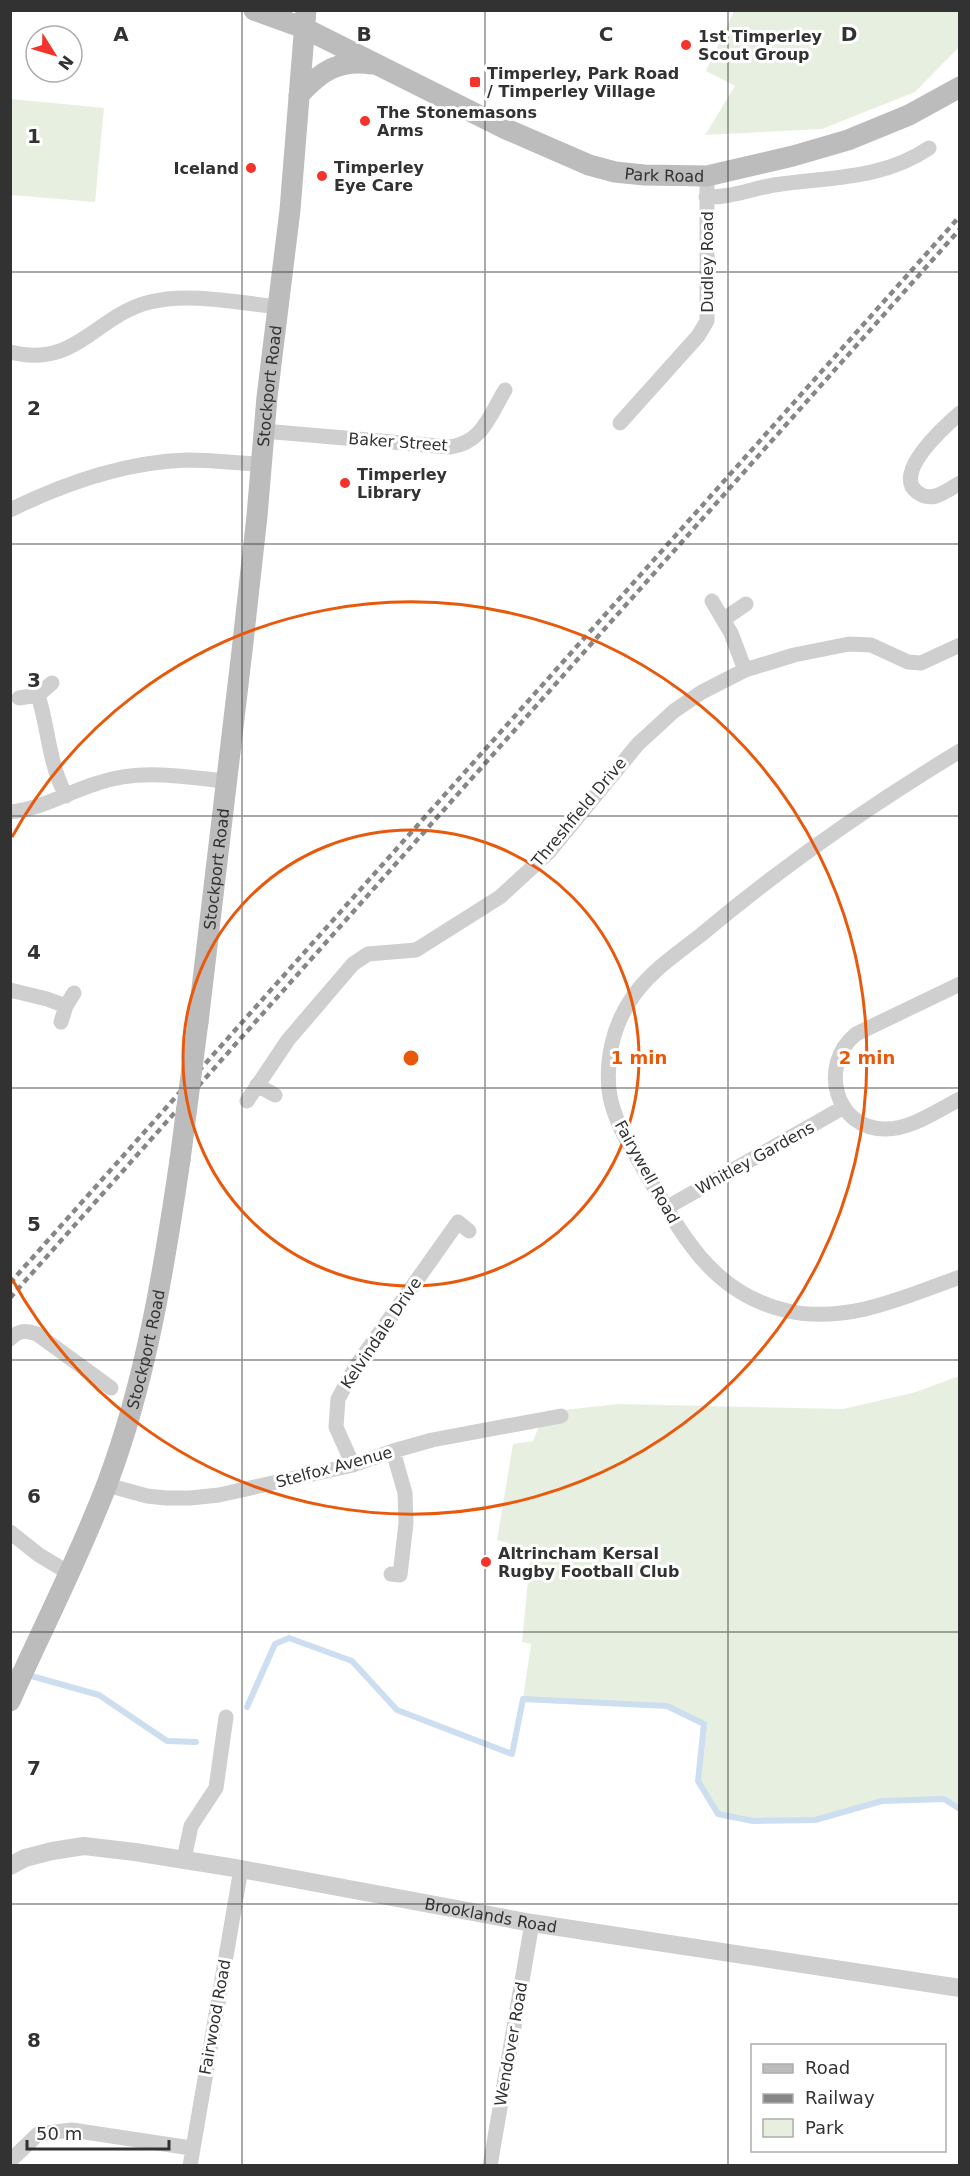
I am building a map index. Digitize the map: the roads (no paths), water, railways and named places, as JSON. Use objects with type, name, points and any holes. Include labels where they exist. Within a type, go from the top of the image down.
[{"type":"main road","name":"Park Road","points":[[254,10],[305,19],[375,65],[506,129],[589,165],[615,172],[707,176],[793,156],[848,140],[909,115],[960,87]]},
{"type":"main road","name":"Stockport Road","points":[[12,1697],[107,1485],[126,1428],[168,1240],[198,1022],[250,583],[263,430],[290,210],[305,19]]},
{"type":"main road","name":"Park Road","points":[[299,95],[310,82],[332,68],[358,62],[375,65]]},
{"type":"street","name":"Park Road","points":[[706,197],[719,198],[776,185],[873,173],[899,165],[929,148]]},
{"type":"street","name":"Dudley Road","points":[[620,423],[698,336],[707,321],[707,176]]},
{"type":"street","points":[[10,352],[34,355],[60,352],[76,345],[132,308],[164,299],[181,297],[279,307]]},
{"type":"street","name":"Baker Street","points":[[263,430],[450,447],[472,441],[479,435],[505,390]]},
{"type":"street","points":[[960,413],[934,437],[909,477],[912,488],[922,496],[930,498],[960,483]]},
{"type":"street","points":[[10,510],[85,479],[122,469],[187,460],[260,464]]},
{"type":"street","points":[[712,601],[724,619],[745,670]]},
{"type":"street","points":[[724,619],[746,604]]},
{"type":"street","name":"Threshfield Drive","points":[[247,1101],[288,1040],[353,964],[368,954],[416,950],[500,897],[549,852],[620,763],[654,728],[702,692],[745,670],[794,655],[858,644],[878,647],[908,662],[921,663],[960,645]]},
{"type":"street","points":[[19,698],[38,695],[52,683]]},
{"type":"street","points":[[38,695],[56,777],[66,796]]},
{"type":"street","name":"Fairywell Road","points":[[960,751],[848,822],[758,888],[652,974],[630,1000],[612,1041],[608,1067],[610,1092],[620,1128],[666,1208],[693,1251],[716,1274],[751,1298],[788,1311],[813,1314],[859,1311],[960,1277]]},
{"type":"street","points":[[10,812],[30,809],[98,782],[135,775],[166,775],[226,781]]},
{"type":"street","points":[[960,984],[863,1030],[851,1038],[842,1051],[835,1070],[836,1087],[844,1107],[863,1123],[875,1128],[905,1126],[960,1099]]},
{"type":"street","points":[[10,990],[66,1006]]},
{"type":"street","points":[[61,1022],[66,1006],[74,993]]},
{"type":"street","points":[[257,1085],[275,1095]]},
{"type":"street","name":"Whitley Gardens","points":[[666,1208],[844,1107]]},
{"type":"street","name":"Kelvindale Drive","points":[[353,1465],[336,1427],[338,1399],[356,1366],[458,1222],[469,1231]]},
{"type":"street","points":[[10,1339],[18,1332],[37,1334],[111,1388]]},
{"type":"street","name":"Stelfox Avenue","points":[[107,1485],[147,1496],[190,1498],[243,1491],[353,1465],[432,1440],[561,1416]]},
{"type":"street","points":[[391,1574],[400,1575],[406,1523],[405,1493],[393,1451]]},
{"type":"street","points":[[10,1532],[39,1555],[69,1573]]},
{"type":"street","points":[[184,1859],[191,1826],[216,1788],[226,1717]]},
{"type":"street","name":"Brooklands Road","points":[[15,1860],[84,1846],[184,1859],[532,1923],[960,1988]]},
{"type":"street","name":"Fairwood Road","points":[[190,2166],[191,2148],[241,1869]]},
{"type":"street","name":"Wendover Road","points":[[490,2166],[532,1923]]},
{"type":"street","points":[[10,2161],[38,2134],[72,2130],[191,2148]]},
{"type":"waterway","points":[[247,1707],[275,1644],[289,1638],[352,1661],[397,1710],[512,1754],[523,1699],[667,1706],[704,1724],[698,1781],[718,1814],[753,1821],[815,1820],[882,1801],[944,1799],[960,1809]]},
{"type":"waterway","points":[[10,1670],[99,1695],[167,1741],[196,1742]]},
{"type":"railway","points":[[10,1283],[960,216]]},
{"type":"railway","points":[[10,1298],[960,229]]},
{"type":"place","name":"1st Timperley Scout Group","points":[[686,45]]},
{"type":"place","name":"Timperley, Park Road / Timperley Village","points":[[475,82]]},
{"type":"place","name":"The Stonemasons Arms","points":[[365,121]]},
{"type":"place","name":"Iceland","points":[[251,168]]},
{"type":"place","name":"Timperley Eye Care","points":[[322,176]]},
{"type":"place","name":"Timperley Library","points":[[345,483]]},
{"type":"place","name":"Altrincham Kersal Rugby Football Club","points":[[486,1562]]}]
